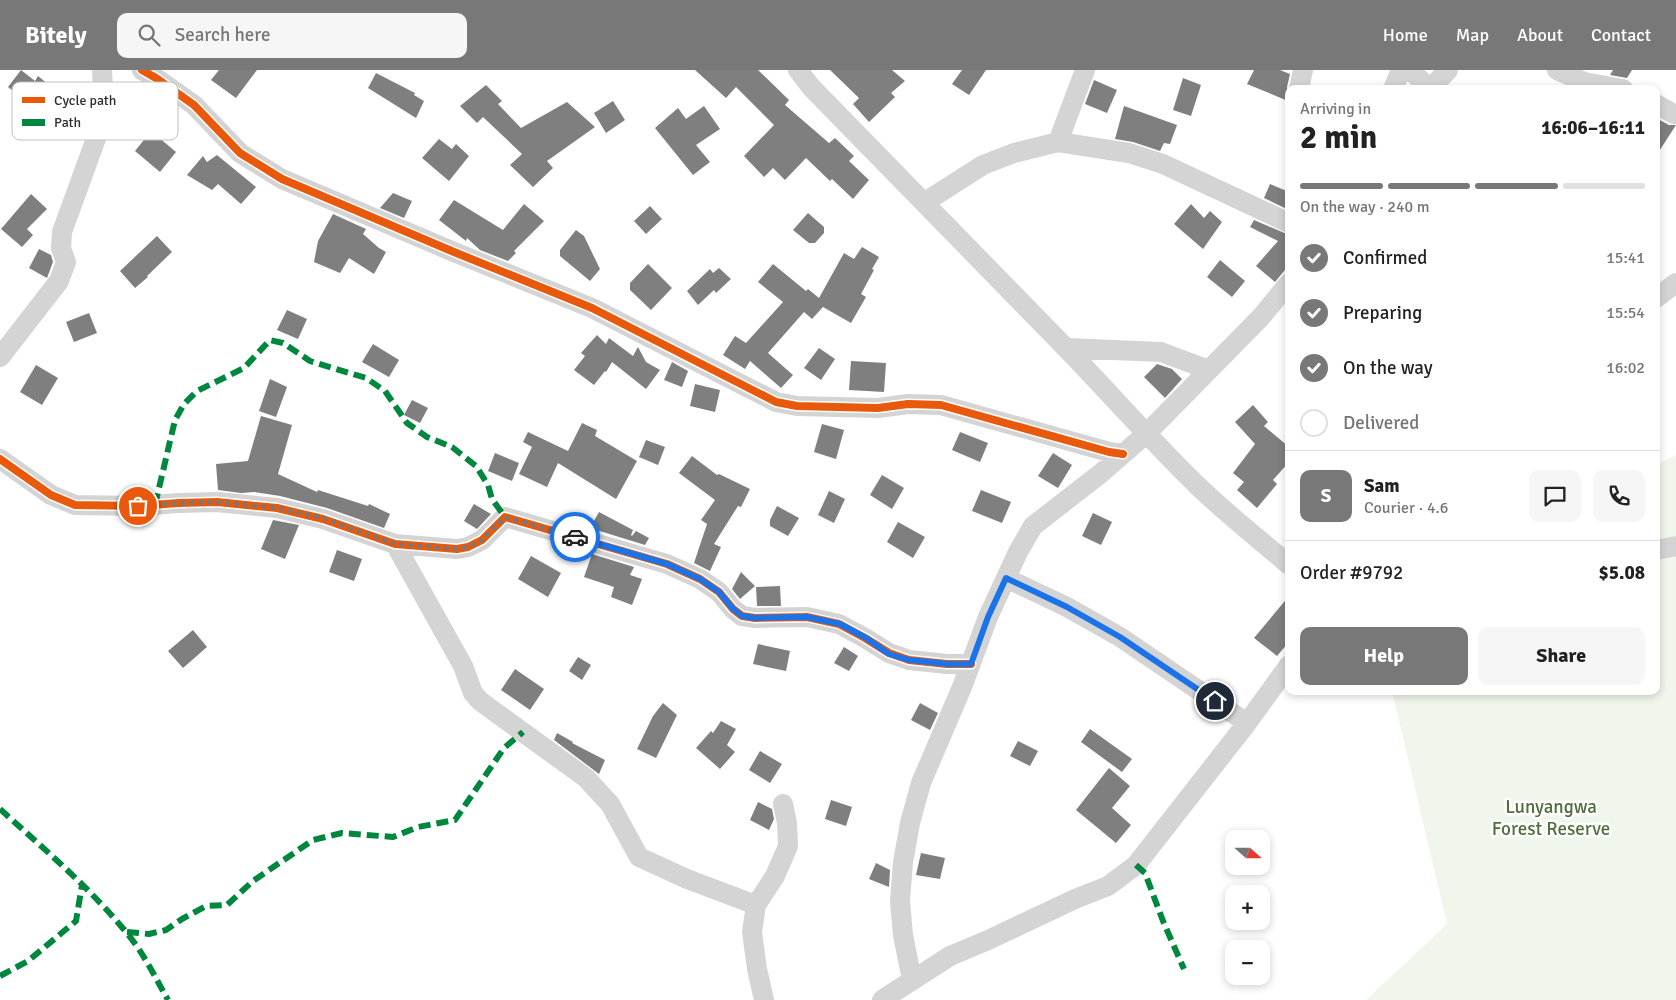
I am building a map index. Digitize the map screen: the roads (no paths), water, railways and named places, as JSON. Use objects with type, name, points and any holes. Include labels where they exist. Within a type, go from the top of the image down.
[{"type":"street","points":[[142,70],[162,82]]},
{"type":"street","points":[[1058,142],[1085,70]]},
{"type":"street","points":[[1301,85],[1303,70]]},
{"type":"street","points":[[1395,85],[1401,70]]},
{"type":"street","points":[[1410,70],[1426,85]]},
{"type":"street","points":[[1434,85],[1448,70]]},
{"type":"street","points":[[1557,70],[1584,82],[1601,85]]},
{"type":"street","points":[[805,73],[953,234],[1066,348],[1146,434],[1202,489],[1285,562]]},
{"type":"street","points":[[178,94],[194,105],[240,153],[282,179],[592,308],[776,402],[797,406],[878,408],[908,404],[940,405],[1109,452],[1123,454]]},
{"type":"street","points":[[1660,106],[1675,113]]},
{"type":"street","points":[[0,358],[55,287],[64,268],[66,262],[61,248],[62,232],[95,140]]},
{"type":"street","points":[[925,202],[984,165],[1014,153],[1058,142],[1129,153],[1163,164],[1285,222]]},
{"type":"street","points":[[1660,295],[1676,283]]},
{"type":"street","points":[[912,980],[903,935],[901,910],[903,862],[910,823],[921,783],[971,664],[988,617],[1018,552],[1033,526],[1081,490],[1146,434],[1261,318],[1285,288]]},
{"type":"street","points":[[1066,348],[1161,352],[1209,370]]},
{"type":"street","points":[[0,459],[51,496],[76,505],[138,506],[217,502],[277,508],[323,518],[395,544],[456,549],[468,547],[482,540],[505,517],[667,564],[700,579],[719,592],[733,609],[742,616],[755,618],[815,618],[840,624],[866,638],[889,654],[909,660],[971,664]]},
{"type":"street","points":[[395,544],[463,666],[473,693],[480,701],[586,778],[610,804],[639,857],[686,880],[756,905]]},
{"type":"street","points":[[1660,549],[1676,546]]},
{"type":"street","points":[[1006,578],[1067,607],[1120,637],[1247,723]]},
{"type":"street","points":[[882,1000],[950,956],[1108,886],[1136,865],[1247,723],[1285,671]]},
{"type":"street","points":[[764,1000],[752,932],[756,905],[775,876],[788,846],[787,823],[783,804]]},
{"type":"park label","name":"Lunyangwa Forest Reserve","points":[[1551,817]]}]
